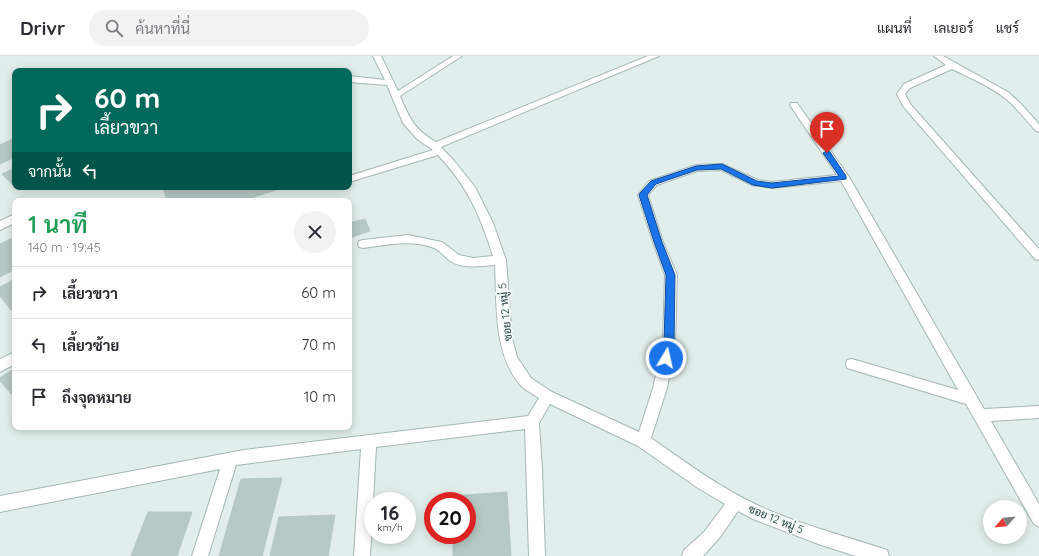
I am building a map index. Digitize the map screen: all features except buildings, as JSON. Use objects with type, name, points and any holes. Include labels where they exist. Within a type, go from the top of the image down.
[{"type":"street","name":"ซอย 12 หมู่ 5","points":[[376,56],[384,68],[406,121],[420,137],[437,149],[452,164],[471,188],[488,223],[500,260],[506,338],[511,358],[526,382],[547,396],[643,441],[703,483],[753,511],[821,537],[881,556]]},
{"type":"street","points":[[395,96],[458,56]]},
{"type":"street","points":[[352,178],[437,149],[655,56]]},
{"type":"street","points":[[938,56],[951,66],[982,80],[1006,94],[1039,129]]},
{"type":"street","points":[[951,66],[907,86],[901,94],[907,106],[1039,256]]},
{"type":"street","points":[[352,79],[390,83]]},
{"type":"street","points":[[794,105],[844,177],[1039,519]]},
{"type":"street","points":[[643,441],[660,388],[669,343],[671,275],[658,242],[643,195],[654,182],[696,168],[722,167],[756,183],[772,186],[844,177]]},
{"type":"street","points":[[0,226],[12,220]]},
{"type":"street","points":[[363,244],[408,239],[438,245],[456,259],[473,262],[500,260]]},
{"type":"street","points":[[0,366],[12,359]]},
{"type":"street","points":[[852,364],[970,399]]},
{"type":"street","points":[[537,556],[535,469],[532,422],[547,396]]},
{"type":"street","points":[[980,414],[1039,412]]},
{"type":"street","points":[[0,504],[230,460],[369,441],[532,422]]},
{"type":"street","points":[[362,556],[369,441]]},
{"type":"street","points":[[200,556],[230,460]]},
{"type":"street","points":[[690,556],[702,548],[736,501]]},
{"type":"route","points":[[666,358],[669,343],[671,310],[671,275],[658,242],[643,195],[654,182],[696,168],[722,167],[756,183],[772,186],[844,177],[827,153]]}]
